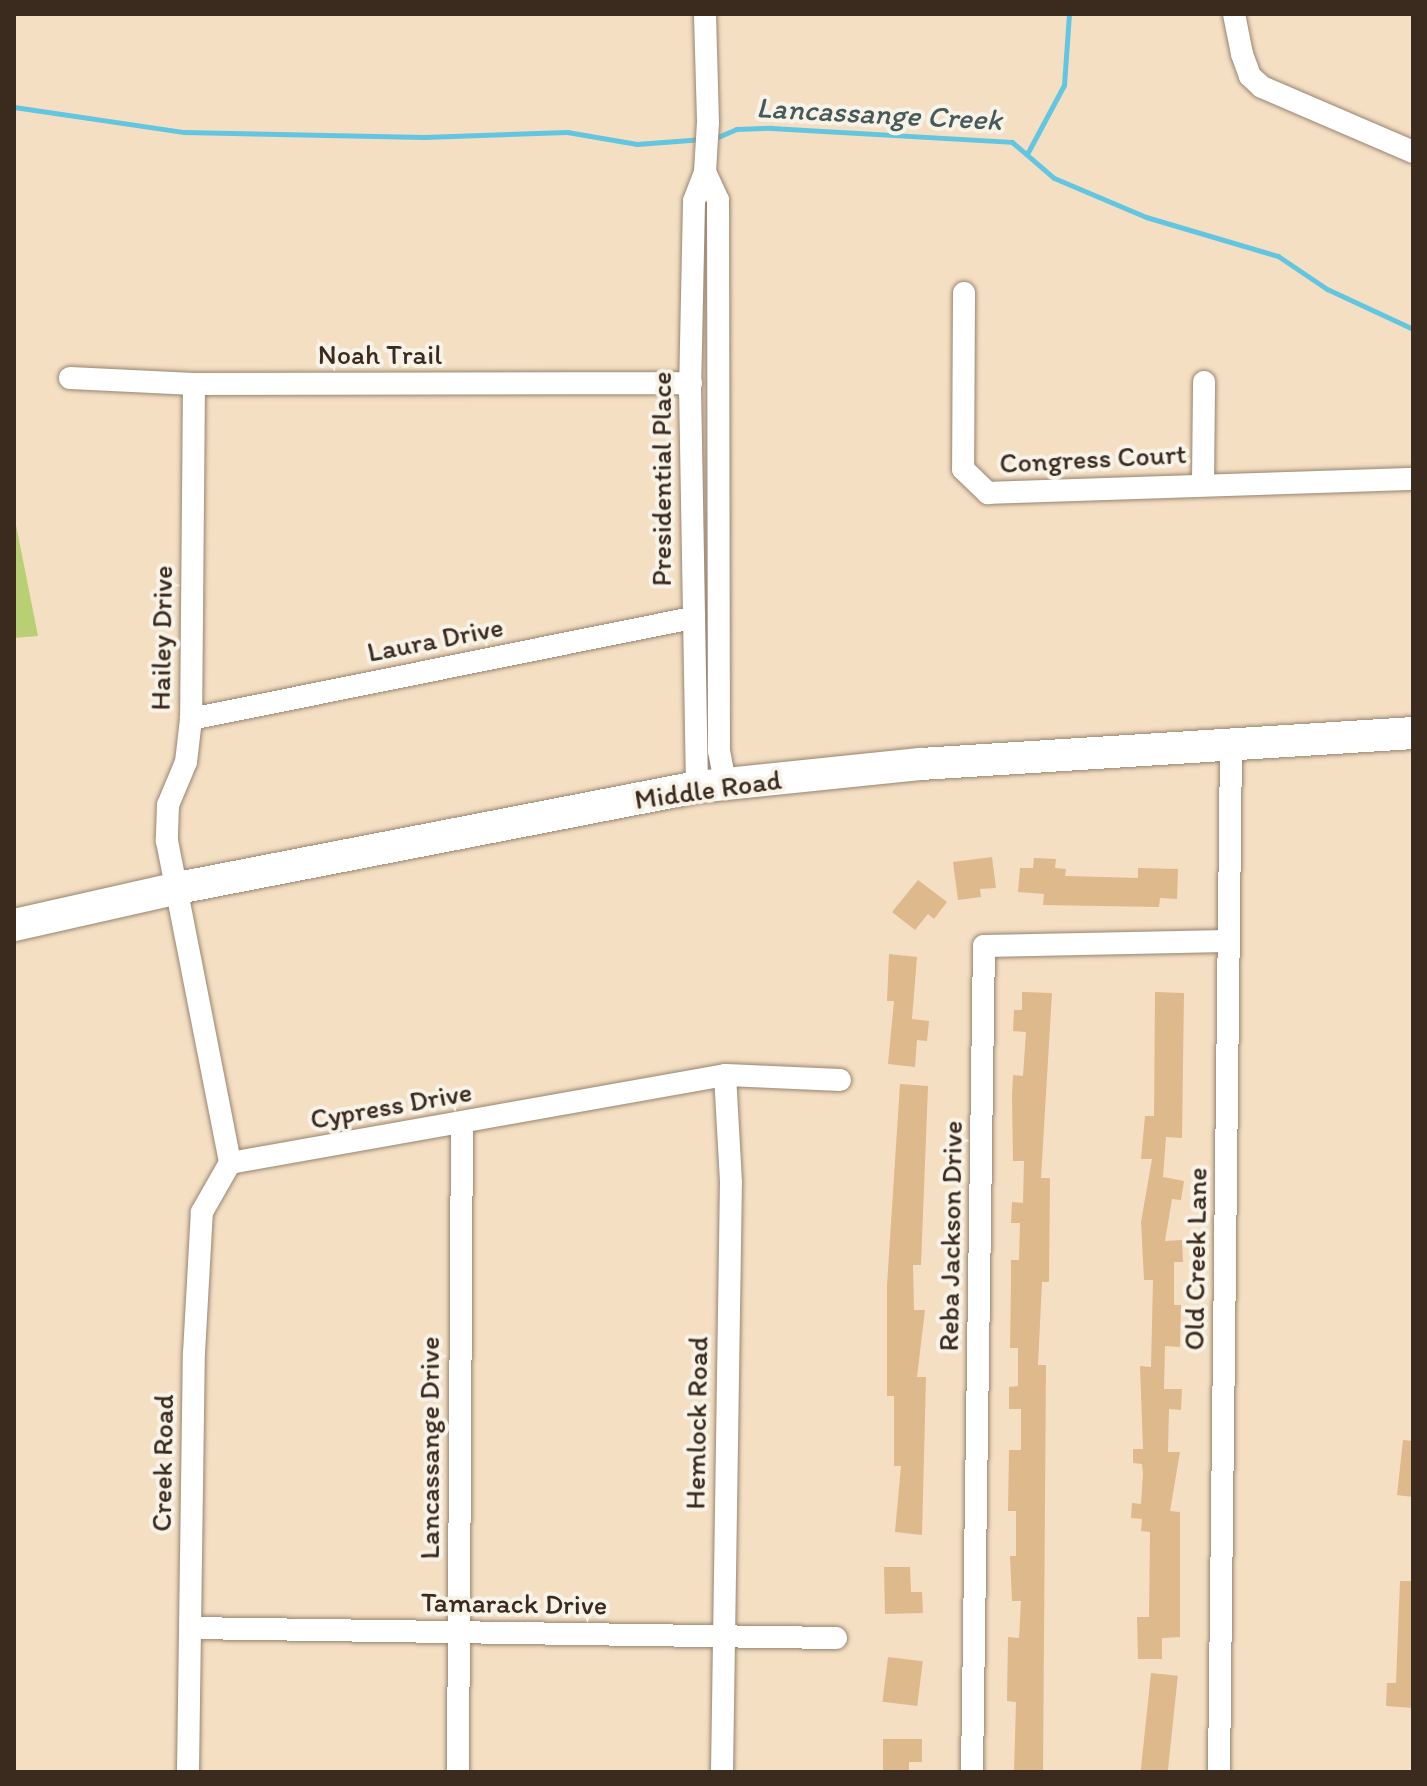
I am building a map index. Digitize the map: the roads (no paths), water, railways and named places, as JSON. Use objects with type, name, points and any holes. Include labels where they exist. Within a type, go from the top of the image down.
[{"type":"main road","name":"Middle Road","points":[[14,925],[178,888],[711,785],[921,764],[1413,733]]},
{"type":"street","name":"Presidential Place","points":[[705,14],[708,122],[705,162],[694,201],[692,618],[711,785]]},
{"type":"street","points":[[1234,14],[1250,76],[1281,99],[1413,152]]},
{"type":"street","name":"Presidential Place","points":[[705,162],[718,200],[719,751],[711,785]]},
{"type":"street","name":"Congress Court","points":[[964,293],[960,444],[963,469],[974,484],[1002,496],[1203,483],[1413,479]]},
{"type":"street","name":"Noah Trail","points":[[70,378],[194,384],[691,383]]},
{"type":"street","points":[[1203,483],[1204,382]]},
{"type":"street","name":"Hailey Drive","points":[[178,888],[167,841],[168,805],[186,762],[191,719],[194,384]]},
{"type":"street","name":"Laura Drive","points":[[191,719],[692,618]]},
{"type":"street","name":"Old Creek Lane","points":[[1219,1772],[1231,746]]},
{"type":"street","points":[[178,888],[230,1163]]},
{"type":"street","name":"Reba Jackson Drive","points":[[972,1772],[984,946],[1228,941]]},
{"type":"street","name":"Cypress Drive","points":[[230,1163],[725,1075],[840,1080]]},
{"type":"street","name":"Hemlock Road","points":[[722,1772],[731,1182],[725,1075]]},
{"type":"street","name":"Lancassange Drive","points":[[458,1772],[462,1124]]},
{"type":"street","name":"Creek Road","points":[[188,1772],[202,1212],[230,1163]]},
{"type":"street","name":"Tamarack Drive","points":[[190,1628],[836,1638]]},
{"type":"waterway","points":[[1027,154],[1064,85],[1069,14]]},
{"type":"waterway","name":"Lancassange Creek","points":[[14,107],[184,132],[424,137],[567,132],[637,144],[703,139]]},
{"type":"waterway","name":"Lancassange Creek","points":[[713,139],[736,129],[771,128],[1012,142],[1054,178],[1146,217],[1278,256],[1327,289],[1413,329]]}]
